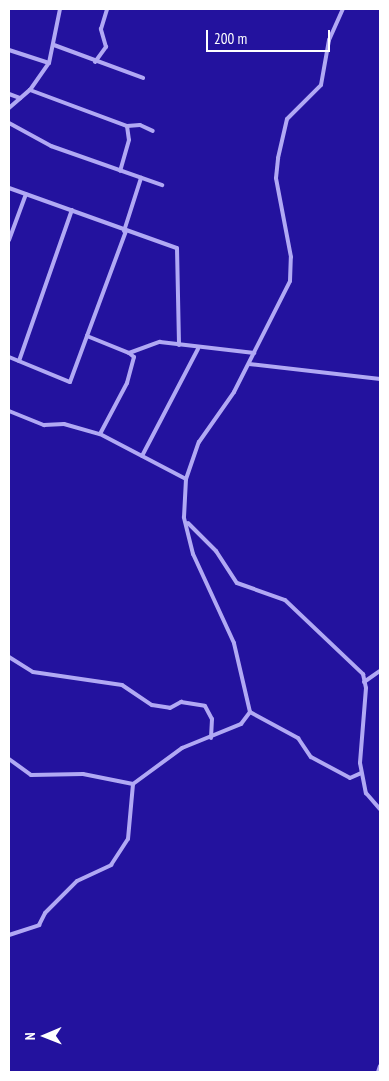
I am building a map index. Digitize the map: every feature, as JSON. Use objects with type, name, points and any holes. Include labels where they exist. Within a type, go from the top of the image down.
[{"type":"street","points":[[9,108],[30,90],[49,63],[60,9]]},
{"type":"street","points":[[95,62],[106,47],[101,29],[107,9]]},
{"type":"street","points":[[343,9],[329,40],[321,85],[286,123],[276,178],[292,275],[249,364],[199,442],[186,479],[184,517],[216,551],[237,583],[285,600],[356,667],[364,682],[361,773],[366,793],[380,809]]},
{"type":"street","points":[[54,45],[95,62],[143,78]]},
{"type":"street","points":[[9,50],[49,63]]},
{"type":"street","points":[[30,90],[127,126],[140,126],[153,132]]},
{"type":"street","points":[[9,94],[20,98]]},
{"type":"street","points":[[9,123],[51,146],[162,185]]},
{"type":"street","points":[[120,171],[129,140],[127,126]]},
{"type":"street","points":[[9,357],[70,382],[125,231],[141,178]]},
{"type":"street","points":[[9,188],[177,248],[179,345]]},
{"type":"street","points":[[9,240],[26,194]]},
{"type":"street","points":[[19,362],[72,210]]},
{"type":"street","points":[[87,336],[129,353],[134,357],[127,383],[100,434]]},
{"type":"street","points":[[129,353],[160,342],[198,349],[254,353]]},
{"type":"street","points":[[142,456],[198,349]]},
{"type":"street","points":[[249,364],[380,380]]},
{"type":"street","points":[[9,411],[44,425],[64,424],[100,434],[186,479]]},
{"type":"street","points":[[188,523],[193,554],[234,643],[250,712],[298,738],[311,758],[350,778],[361,773]]},
{"type":"street","points":[[9,657],[33,672],[122,685],[152,705],[170,708],[180,702],[205,706],[212,719],[211,738]]},
{"type":"street","points":[[364,682],[380,671]]},
{"type":"street","points":[[9,759],[31,775],[84,774],[133,784],[182,748],[211,738],[241,724],[250,712]]},
{"type":"street","points":[[9,935],[39,925],[45,913],[77,881],[111,865],[128,839],[133,784]]},
{"type":"street","points":[[378,1072],[380,1066]]}]
